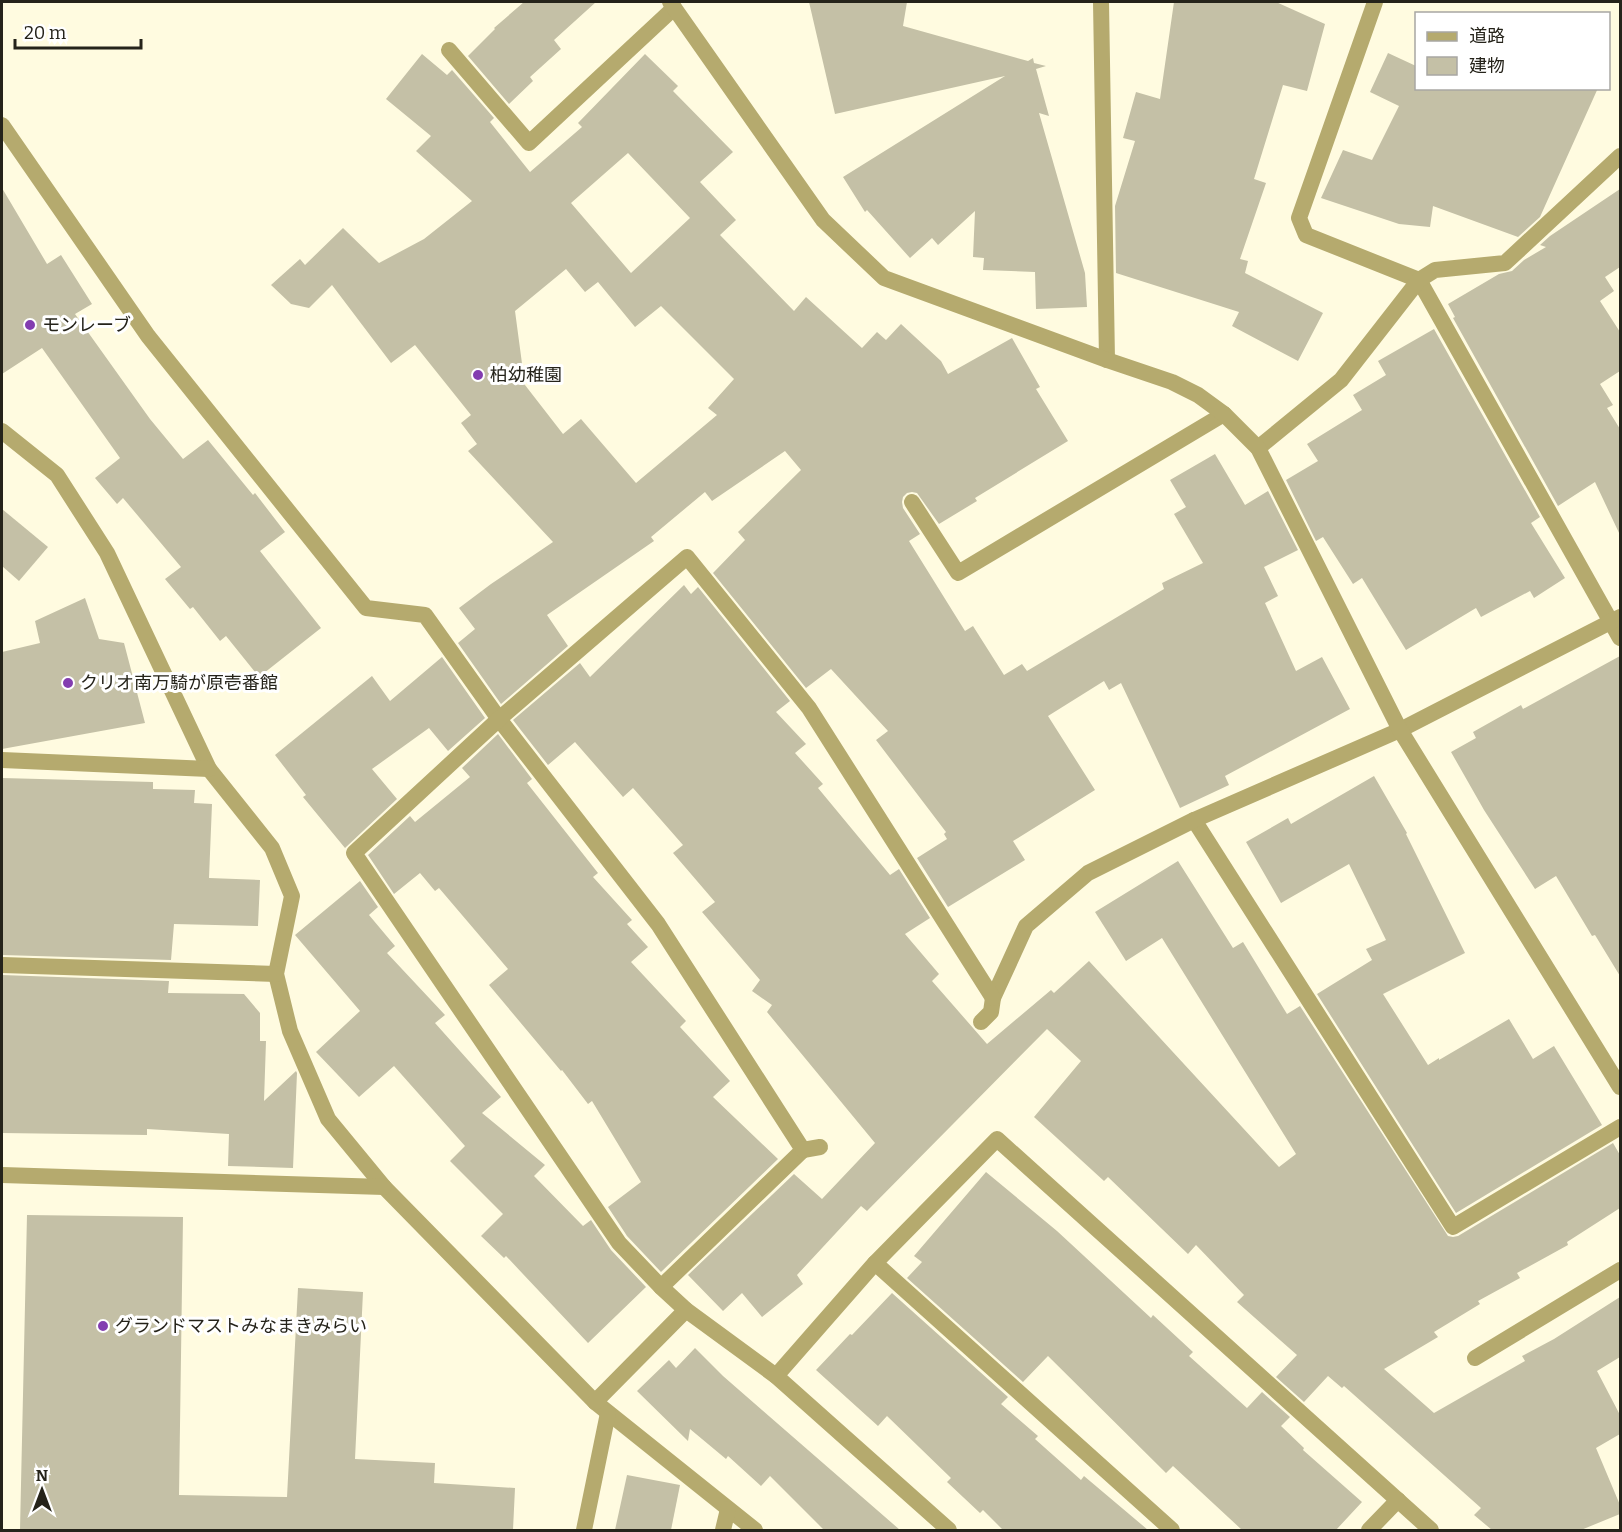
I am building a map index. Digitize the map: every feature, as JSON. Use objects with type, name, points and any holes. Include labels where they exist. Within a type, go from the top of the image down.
[{"type":"street","points":[[1101,2],[1107,360]]},
{"type":"street","points":[[1375,2],[1299,218],[1306,235],[1419,280],[1615,619],[1620,638]]},
{"type":"street","points":[[449,50],[529,143],[672,4],[823,219],[884,278],[1172,382],[1198,395],[1224,414],[1258,448],[1400,730],[1620,1087]]},
{"type":"street","points":[[2,125],[148,336],[366,608],[425,615],[499,718],[658,924],[803,1150]]},
{"type":"street","points":[[1258,448],[1341,380],[1419,280],[1435,270],[1505,263],[1620,158]]},
{"type":"street","points":[[912,502],[958,573],[1224,414]]},
{"type":"street","points":[[2,431],[57,475],[107,553],[209,769],[272,848],[292,896],[276,974],[290,1030],[327,1119],[384,1187],[602,1408],[755,1530]]},
{"type":"street","points":[[949,1530],[776,1376],[686,1310],[619,1242],[354,853],[499,718],[687,557],[809,708],[993,998]]},
{"type":"street","points":[[981,1022],[991,1012],[993,998],[1026,926],[1088,873],[1194,820],[1400,730],[1615,619]]},
{"type":"street","points":[[2,760],[209,769]]},
{"type":"street","points":[[1194,820],[1453,1227],[1620,1127]]},
{"type":"street","points":[[2,965],[276,974]]},
{"type":"street","points":[[776,1376],[874,1263],[997,1139],[1431,1530]]},
{"type":"street","points":[[661,1287],[803,1150],[820,1147]]},
{"type":"street","points":[[2,1175],[384,1187]]},
{"type":"street","points":[[874,1263],[1172,1530]]},
{"type":"street","points":[[1475,1358],[1620,1270]]},
{"type":"street","points":[[584,1530],[602,1408],[686,1310]]},
{"type":"street","points":[[1369,1530],[1398,1500]]},
{"type":"street","points":[[723,1530],[728,1509]]},
{"type":"building","points":[[524,2],[596,2],[554,40],[561,49],[530,77],[533,81],[509,104],[468,56],[494,28]]},
{"type":"building","points":[[809,2],[907,2],[903,26],[1028,61],[1033,58],[1034,63],[1046,66],[1036,69],[1049,116],[1039,113],[1085,273],[1087,307],[1036,309],[1035,272],[983,270],[984,258],[973,257],[975,211],[938,245],[932,238],[910,258],[867,210],[865,212],[843,177],[1005,76],[835,114]]},
{"type":"building","points":[[1174,2],[1276,2],[1325,24],[1307,91],[1283,85],[1254,179],[1266,183],[1240,259],[1248,261],[1245,273],[1323,313],[1298,361],[1232,326],[1239,312],[1116,273],[1115,206],[1135,141],[1123,138],[1136,92],[1160,99]]},
{"type":"building","points":[[1388,53],[1415,66],[1415,90],[1597,90],[1540,217],[1518,237],[1433,206],[1430,227],[1399,224],[1321,198],[1343,150],[1372,160],[1399,106],[1370,92]]},
{"type":"building","points":[[422,54],[447,75],[452,70],[494,118],[490,122],[530,172],[582,127],[578,123],[645,54],[678,86],[673,91],[733,152],[700,182],[736,220],[720,235],[794,311],[806,297],[862,348],[877,332],[886,340],[901,324],[941,361],[948,374],[1012,338],[1040,387],[1036,389],[1068,441],[975,498],[977,501],[939,524],[917,493],[907,493],[902,502],[903,508],[920,534],[909,541],[965,631],[973,626],[1004,675],[1022,664],[1027,671],[1164,589],[1162,583],[1203,563],[1174,514],[1186,507],[1170,480],[1215,454],[1245,505],[1268,491],[1298,550],[1264,567],[1278,596],[1265,603],[1296,671],[1322,657],[1350,709],[1225,776],[1229,785],[1180,808],[1121,683],[1109,690],[1104,681],[1048,716],[1095,790],[1013,841],[1025,860],[948,907],[917,858],[947,839],[944,834],[946,832],[876,740],[888,731],[831,669],[806,688],[713,573],[745,540],[738,532],[801,470],[785,451],[712,501],[705,492],[651,537],[654,541],[547,615],[568,646],[501,704],[458,643],[475,629],[459,608],[553,542],[468,451],[477,444],[461,423],[471,415],[415,345],[391,363],[332,285],[309,308],[291,304],[271,285],[300,259],[305,265],[343,228],[379,263],[424,239],[472,201],[416,151],[431,136],[386,99]],"holes":[[[628,153],[690,218],[631,273],[571,203]],[[566,269],[585,292],[598,282],[635,327],[661,306],[734,379],[708,408],[717,415],[636,483],[581,419],[563,434],[518,376],[523,371],[515,311]]]},
{"type":"building","points":[[2,188],[47,264],[61,255],[92,304],[75,314],[150,419],[183,459],[208,440],[253,495],[255,493],[285,532],[260,551],[321,628],[259,677],[226,636],[220,641],[193,607],[190,609],[165,579],[181,567],[123,498],[117,504],[95,478],[120,458],[42,348],[2,374]]},
{"type":"building","points":[[1620,189],[1620,267],[1605,277],[1614,291],[1600,301],[1620,332],[1620,371],[1600,384],[1613,405],[1607,408],[1620,429],[1620,535],[1595,482],[1558,506],[1453,318],[1455,317],[1448,304],[1499,274],[1512,271],[1524,260],[1546,247],[1540,245],[1550,236]]},
{"type":"building","points":[[1434,329],[1540,517],[1531,523],[1565,578],[1534,598],[1530,591],[1481,617],[1476,608],[1406,650],[1362,578],[1353,584],[1323,537],[1316,541],[1286,480],[1318,461],[1307,444],[1362,410],[1353,395],[1386,375],[1378,361]]},
{"type":"building","points":[[2,509],[48,547],[19,581],[2,566]]},
{"type":"building","points":[[684,585],[691,594],[698,587],[790,701],[776,712],[806,744],[795,753],[823,784],[818,788],[890,875],[899,869],[930,918],[905,934],[939,974],[932,981],[987,1044],[1051,990],[1054,993],[1089,961],[1279,1167],[1296,1154],[1162,938],[1126,961],[1095,912],[1178,861],[1233,948],[1243,942],[1287,1014],[1300,1006],[1448,1236],[1458,1236],[1613,1143],[1620,1155],[1620,1208],[1567,1242],[1568,1245],[1517,1273],[1520,1278],[1478,1301],[1480,1304],[1434,1332],[1438,1337],[1384,1369],[1434,1413],[1525,1361],[1522,1356],[1554,1339],[1620,1297],[1620,1357],[1597,1371],[1620,1415],[1620,1434],[1596,1448],[1620,1505],[1620,1514],[1581,1530],[1492,1530],[1474,1515],[1481,1508],[1344,1386],[1342,1388],[1328,1376],[1304,1402],[1276,1377],[1297,1355],[1237,1302],[1244,1295],[1196,1245],[1188,1254],[1108,1177],[1104,1181],[1034,1117],[1081,1061],[1047,1029],[867,1211],[861,1206],[797,1275],[803,1284],[762,1317],[742,1293],[723,1311],[688,1275],[794,1174],[822,1199],[875,1143],[767,1012],[772,1005],[752,991],[760,980],[702,912],[715,902],[673,853],[683,845],[633,788],[623,797],[575,742],[548,765],[513,720],[580,663],[590,677]]},
{"type":"building","name":"クリオ南万騎が原壱番館","points":[[85,598],[99,639],[124,643],[145,723],[2,749],[2,652],[40,643],[35,621]]},
{"type":"building","points":[[1620,656],[1620,976],[1595,935],[1592,936],[1556,876],[1535,889],[1484,810],[1451,752],[1476,738],[1473,732],[1521,705],[1523,709]]},
{"type":"building","points":[[442,657],[485,718],[448,751],[429,728],[372,769],[397,799],[345,848],[303,797],[306,795],[275,755],[372,676],[390,701]]},
{"type":"building","points":[[498,734],[532,779],[527,783],[598,873],[593,877],[632,920],[627,924],[648,947],[631,962],[686,1021],[680,1027],[730,1081],[713,1097],[778,1159],[661,1272],[627,1236],[608,1207],[641,1182],[592,1101],[588,1104],[489,985],[508,969],[439,888],[435,891],[420,873],[394,894],[368,855],[410,816],[415,822],[470,777],[462,768]]},
{"type":"building","points":[[1374,776],[1407,833],[1465,953],[1383,994],[1428,1065],[1509,1019],[1533,1059],[1554,1046],[1602,1125],[1456,1213],[1317,994],[1372,960],[1366,949],[1386,940],[1349,864],[1281,903],[1246,842],[1288,818],[1291,824]]},
{"type":"building","points":[[2,778],[153,782],[153,789],[195,790],[194,803],[212,804],[209,878],[260,880],[258,926],[174,924],[171,960],[2,955]]},
{"type":"building","points":[[360,881],[378,907],[369,915],[395,946],[387,953],[445,1015],[435,1023],[501,1097],[482,1113],[545,1165],[534,1176],[583,1226],[591,1220],[611,1250],[646,1287],[588,1343],[506,1256],[504,1258],[481,1236],[503,1214],[450,1161],[465,1146],[394,1066],[359,1097],[316,1052],[360,1011],[295,935]]},
{"type":"building","points":[[2,975],[169,981],[168,993],[244,994],[260,1013],[260,1041],[266,1041],[264,1101],[296,1071],[297,1073],[293,1168],[228,1166],[229,1134],[147,1129],[147,1135],[2,1133]]},
{"type":"building","points":[[986,1172],[1057,1231],[1151,1318],[1153,1315],[1193,1352],[1189,1356],[1247,1408],[1262,1392],[1290,1417],[1281,1426],[1304,1448],[1303,1450],[1362,1502],[1336,1530],[1242,1530],[1173,1466],[1166,1473],[1048,1356],[1023,1382],[907,1278],[922,1262],[914,1256]]},
{"type":"building","points":[[27,1215],[183,1217],[179,1495],[287,1497],[298,1288],[363,1292],[355,1459],[435,1463],[434,1483],[515,1488],[513,1530],[20,1530]]},
{"type":"building","points":[[892,1293],[1008,1397],[1001,1404],[1038,1436],[1035,1439],[1081,1480],[1084,1476],[1148,1530],[1003,1530],[983,1510],[980,1513],[947,1482],[951,1478],[887,1416],[878,1426],[816,1370]]},
{"type":"building","points":[[695,1348],[723,1376],[900,1530],[824,1530],[770,1476],[761,1486],[728,1456],[726,1459],[690,1429],[688,1441],[637,1391],[669,1360],[676,1368]]},
{"type":"building","points":[[627,1475],[680,1485],[671,1530],[615,1530]]},
{"type":"place","name":"モンレーブ","points":[[30,325]]},
{"type":"place","name":"柏幼稚園","points":[[478,375]]},
{"type":"place","name":"クリオ南万騎が原壱番館","points":[[68,683]]},
{"type":"place","name":"グランドマストみなまきみらい","points":[[103,1326]]}]
